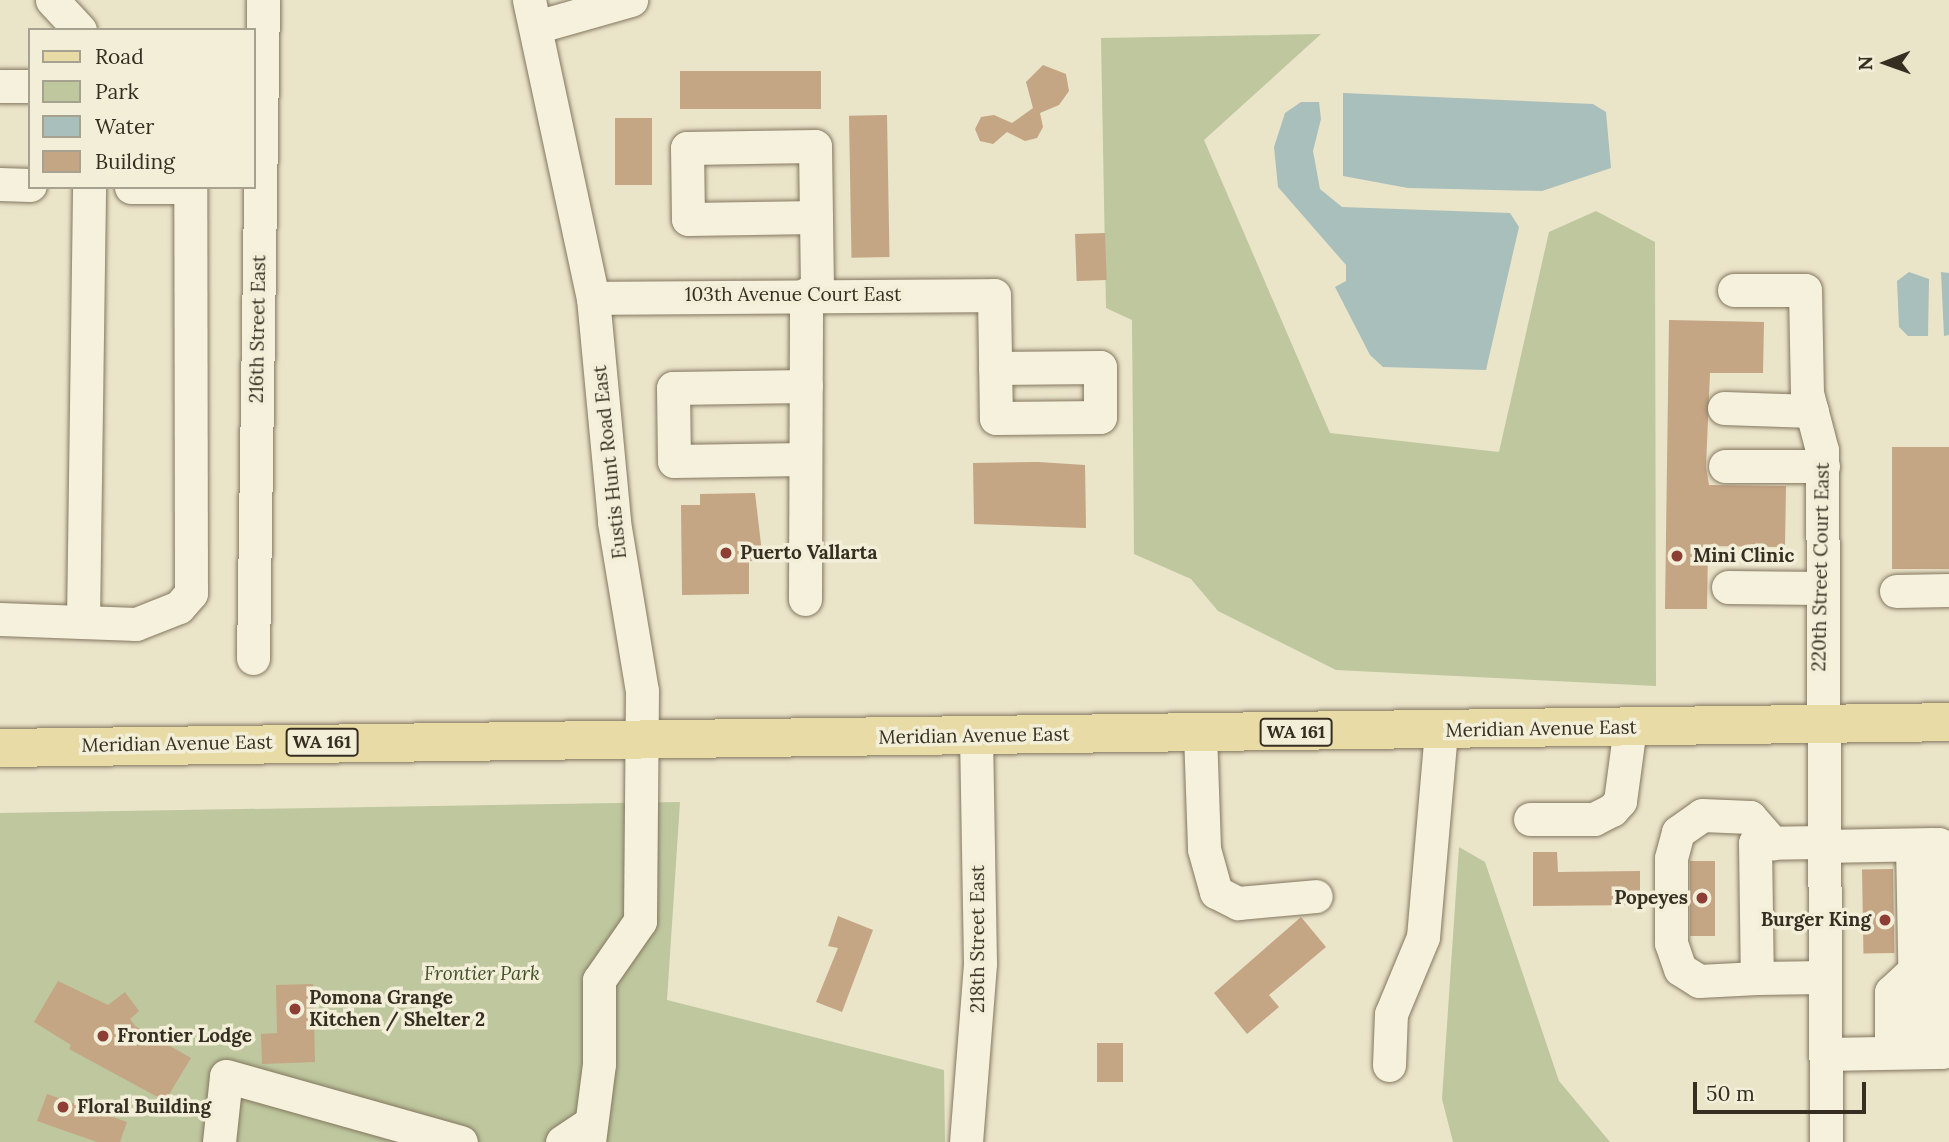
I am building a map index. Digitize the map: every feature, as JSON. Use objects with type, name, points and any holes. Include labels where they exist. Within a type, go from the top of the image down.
[{"type":"main road","name":"Meridian Avenue East","points":[[0,748],[644,738],[1440,731],[1949,722]]},
{"type":"street","points":[[52,0],[78,28]]},
{"type":"street","name":"216th Street East","points":[[253,658],[263,0]]},
{"type":"street","points":[[532,14],[631,0]]},
{"type":"street","name":"Eustis Hunt Road East","points":[[532,14],[593,298],[614,522],[638,657],[644,738],[638,929],[625,939],[599,980],[599,1064],[589,1133]]},
{"type":"street","points":[[0,86],[28,86]]},
{"type":"street","points":[[0,184],[28,185]]},
{"type":"street","points":[[83,622],[89,189]]},
{"type":"street","points":[[0,619],[136,624],[161,617],[179,607],[194,582],[190,189]]},
{"type":"street","points":[[804,600],[806,386],[816,218]]},
{"type":"street","name":"220th Street Court East","points":[[1734,290],[1805,290],[1805,375],[1823,466],[1820,724],[1826,1142]]},
{"type":"street","name":"103th Avenue Court East","points":[[593,298],[812,294],[994,295],[995,368]]},
{"type":"street","points":[[805,459],[674,461],[673,388],[806,386]]},
{"type":"street","points":[[1724,408],[1812,411]]},
{"type":"street","points":[[1725,466],[1823,466]]},
{"type":"street","points":[[1728,587],[1821,587]]},
{"type":"street","points":[[1896,591],[1949,590]]},
{"type":"street","points":[[1530,819],[1594,819],[1612,810],[1620,801],[1630,727]]},
{"type":"street","points":[[1390,1065],[1391,1014],[1425,927],[1440,731]]},
{"type":"street","points":[[1200,733],[1204,849],[1216,892],[1238,903],[1317,896]]},
{"type":"street","name":"218th Street East","points":[[966,1142],[980,963],[976,735]]},
{"type":"street","points":[[1758,978],[1764,843],[1757,820],[1743,815],[1692,818],[1677,836],[1669,913],[1680,969],[1699,981],[1824,977]]},
{"type":"street","points":[[1764,843],[1933,844]]},
{"type":"street","points":[[1925,1052],[1892,992],[1914,970],[1933,844]]},
{"type":"street","points":[[1925,1052],[1933,844]]},
{"type":"street","points":[[1825,1054],[1925,1052]]},
{"type":"street","points":[[219,1142],[226,1076],[461,1142]]},
{"type":"street","points":[[562,1142],[589,1133]]},
{"type":"green space","points":[[1321,34],[1204,140],[1330,433],[1499,452],[1549,232],[1596,211],[1655,242],[1656,686],[1336,670],[1218,611],[1191,579],[1134,554],[1132,320],[1106,308],[1101,38]]},
{"type":"green space","name":"Frontier Park","points":[[680,802],[667,1000],[944,1070],[945,1142],[0,1142],[0,813]]},
{"type":"green space","points":[[1459,847],[1485,862],[1559,1081],[1610,1142],[1453,1142],[1442,1099]]},
{"type":"water","points":[[1343,93],[1593,104],[1606,112],[1611,168],[1542,191],[1408,188],[1343,176]]},
{"type":"water","points":[[1301,102],[1319,102],[1321,119],[1313,151],[1320,189],[1342,207],[1510,213],[1519,227],[1486,370],[1383,367],[1370,355],[1335,287],[1346,281],[1346,265],[1278,187],[1274,147],[1285,113]]},
{"type":"water","points":[[1909,272],[1929,279],[1928,336],[1908,336],[1899,327],[1897,281]]},
{"type":"water","points":[[1941,272],[1949,273],[1949,335],[1944,336]]},
{"type":"building","points":[[1043,65],[1066,74],[1069,91],[1059,105],[1040,113],[1043,127],[1037,138],[1025,141],[1007,132],[993,144],[980,141],[975,129],[981,117],[994,115],[1012,123],[1033,108],[1026,82]]},
{"type":"building","points":[[680,71],[821,71],[821,109],[680,109]]},
{"type":"building","points":[[887,115],[889,257],[851,258],[849,116]]},
{"type":"building","points":[[615,118],[652,118],[652,185],[615,185]]},
{"type":"building","points":[[1105,233],[1107,280],[1077,281],[1075,234]]},
{"type":"building","points":[[1669,320],[1764,322],[1763,373],[1710,373],[1706,467],[1709,485],[1786,486],[1785,547],[1708,546],[1707,609],[1665,609]]},
{"type":"building","points":[[1892,447],[1949,447],[1949,569],[1892,569]]},
{"type":"building","points":[[1038,462],[1085,465],[1086,528],[974,524],[973,463]]},
{"type":"building","points":[[755,493],[763,561],[749,561],[749,594],[682,595],[681,505],[700,505],[700,494]]},
{"type":"building","points":[[1533,852],[1557,852],[1558,872],[1640,871],[1640,905],[1533,906]]},
{"type":"building","name":"Popeyes","points":[[1690,861],[1715,861],[1715,936],[1690,936]]},
{"type":"building","name":"Burger King","points":[[1893,869],[1894,953],[1863,954],[1862,870]]},
{"type":"building","points":[[838,916],[873,930],[842,1012],[816,1002],[838,948],[828,946]]},
{"type":"building","points":[[1301,917],[1326,947],[1269,995],[1279,1007],[1247,1034],[1214,993]]},
{"type":"building","name":"Frontier Lodge","points":[[58,981],[108,1005],[125,992],[139,1011],[130,1019],[135,1026],[191,1058],[165,1101],[69,1049],[71,1045],[34,1022]]},
{"type":"building","name":"Pomona Grange Kitchen / Shelter 2","points":[[313,984],[315,1062],[262,1064],[261,1034],[277,1033],[276,985]]},
{"type":"building","points":[[1097,1043],[1123,1043],[1123,1082],[1097,1082]]},
{"type":"building","name":"Floral Building","points":[[47,1094],[127,1122],[120,1142],[97,1142],[37,1121]]},
{"type":"place","name":"Puerto Vallarta","points":[[726,553]]},
{"type":"place","name":"Mini Clinic","points":[[1677,556]]},
{"type":"place","name":"Popeyes","points":[[1702,898]]},
{"type":"place","name":"Burger King","points":[[1885,920]]},
{"type":"place","name":"Pomona Grange Kitchen / Shelter 2","points":[[295,1009]]},
{"type":"place","name":"Frontier Lodge","points":[[103,1036]]},
{"type":"place","name":"Floral Building","points":[[63,1107]]}]
